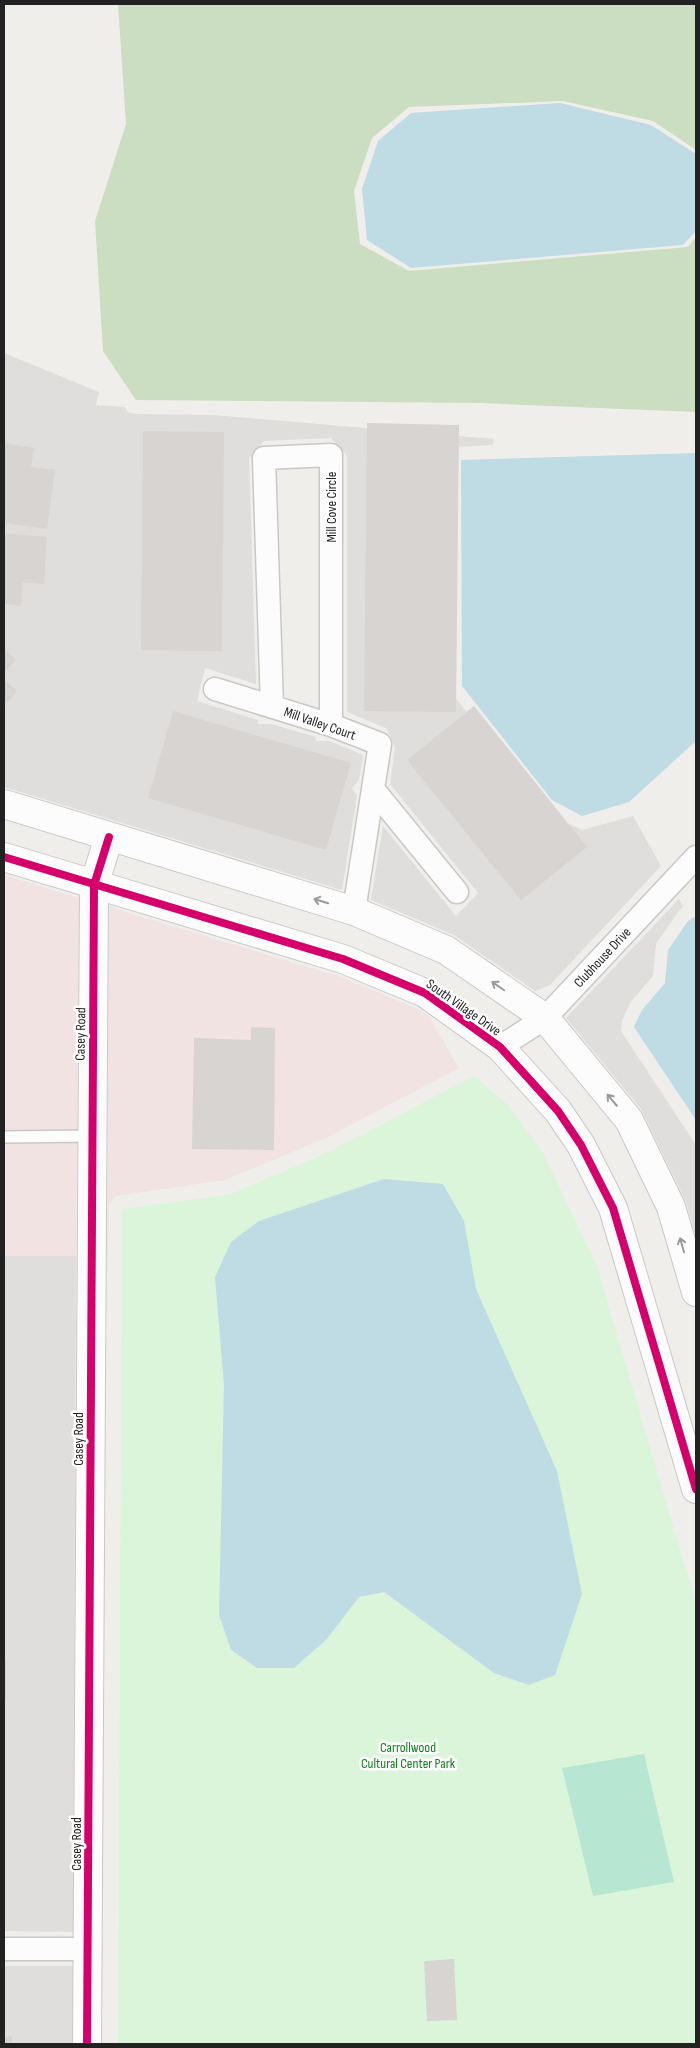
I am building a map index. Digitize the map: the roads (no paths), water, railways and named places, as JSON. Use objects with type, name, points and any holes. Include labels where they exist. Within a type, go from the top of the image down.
[{"type":"street","name":"Mill Cove Circle","points":[[272,706],[264,458],[331,455],[331,725]]},
{"type":"street","name":"Mill Valley Court","points":[[216,689],[331,725],[380,744],[354,911]]},
{"type":"street","points":[[373,789],[457,892]]},
{"type":"street","points":[[4,804],[354,911],[446,950],[545,1018],[629,1120],[671,1207],[696,1292]]},
{"type":"street","name":"Casey Road","points":[[87,2044],[94,885],[109,837]]},
{"type":"street","name":"South Village Drive","points":[[4,857],[343,959],[425,993],[500,1047],[558,1111],[582,1145],[613,1208],[696,1489]]},
{"type":"street","name":"Clubhouse Drive","points":[[500,1047],[545,1018],[696,857]]},
{"type":"street","points":[[4,1949],[88,1949]]},
{"type":"lane","points":[[4,1137],[92,1136]]},
{"type":"water","points":[[560,103],[651,125],[696,154],[696,231],[683,245],[411,268],[367,240],[362,189],[378,141],[411,113]]},
{"type":"water","points":[[696,453],[696,741],[629,802],[582,816],[552,800],[462,686],[461,460]]},
{"type":"water","points":[[696,916],[696,1120],[634,1027],[642,1010],[665,983],[668,950],[688,921]]},
{"type":"water","points":[[384,1179],[443,1184],[464,1221],[476,1289],[557,1471],[582,1594],[555,1675],[529,1685],[494,1673],[384,1592],[359,1597],[326,1640],[294,1668],[257,1668],[231,1650],[219,1615],[224,1385],[215,1277],[231,1242],[259,1221]]},
{"type":"park label","name":"Carrollwood Cultural Center Park","points":[[408,1755]]}]
